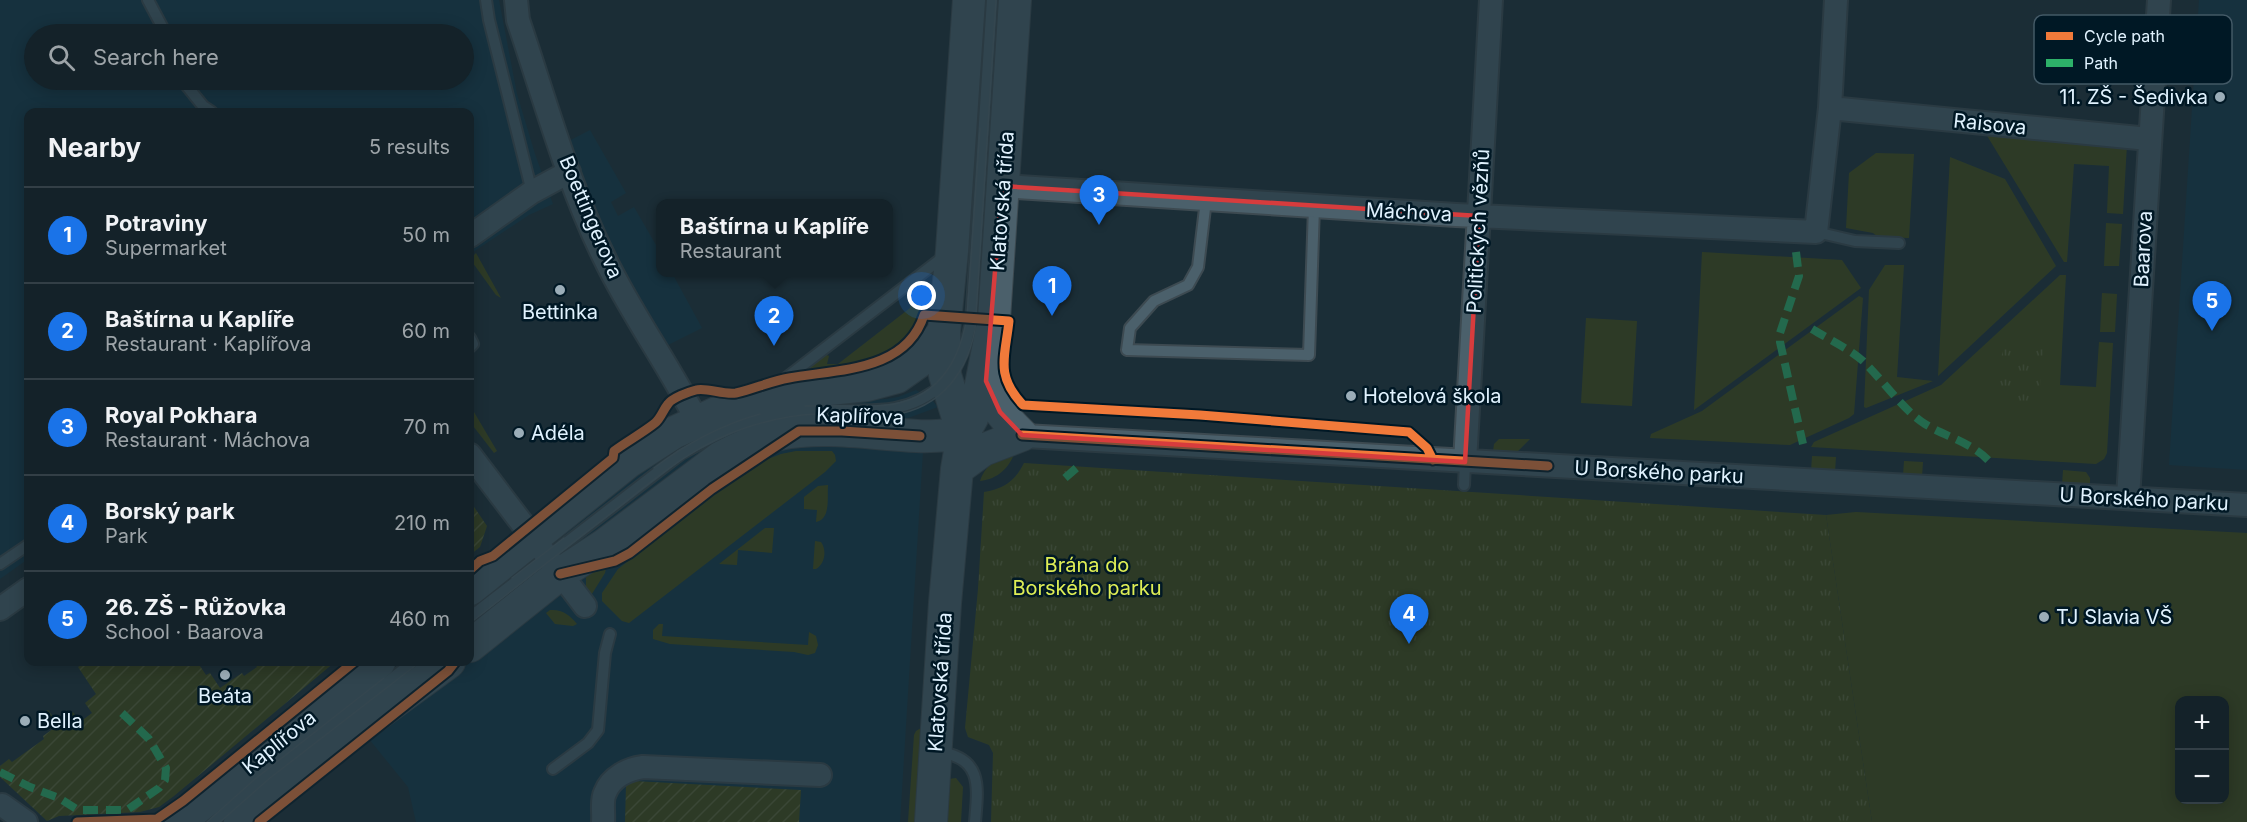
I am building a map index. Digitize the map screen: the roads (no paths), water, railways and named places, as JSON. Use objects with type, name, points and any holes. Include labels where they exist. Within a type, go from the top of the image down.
[{"type":"street","name":"Boettingerova","points":[[516,0],[518,20],[569,172],[604,258],[697,421]]},
{"type":"street","name":"Klatovská třída","points":[[940,387],[958,327],[952,251],[969,0]]},
{"type":"street","name":"Klatovská třída","points":[[931,822],[945,603],[957,468],[963,434],[978,400],[994,319],[1015,0]]},
{"type":"street","name":"Politických vězňů","points":[[1465,462],[1491,0]]},
{"type":"street","points":[[1816,232],[1830,108],[1836,0]]},
{"type":"street","name":"Baarova","points":[[2158,15],[2159,0]]},
{"type":"street","name":"Baarova","points":[[2128,498],[2153,84]]},
{"type":"street","name":"Raisova","points":[[1830,108],[2149,139]]},
{"type":"street","points":[[474,233],[532,192],[569,172]]},
{"type":"street","name":"Máchova","points":[[1002,186],[1314,207],[1816,232]]},
{"type":"street","points":[[897,377],[924,358],[958,327]]},
{"type":"street","points":[[920,436],[935,444],[948,455],[957,468],[983,450],[1022,435],[1000,412],[991,397],[986,381],[985,363]]},
{"type":"street","points":[[897,377],[940,387],[963,434]]},
{"type":"street","name":"Kaplířova","points":[[474,641],[635,457],[697,421],[740,404],[770,396],[867,385],[897,377]]},
{"type":"street","name":"Kaplířova","points":[[474,587],[547,556],[603,546],[720,458],[760,439],[800,431],[920,436],[963,434]]},
{"type":"street","name":"U Borského parku","points":[[963,434],[1022,435],[2247,505]]},
{"type":"street","points":[[474,460],[585,606]]},
{"type":"street","points":[[0,609],[24,592]]},
{"type":"street","name":"Kaplířova","points":[[179,822],[374,666]]},
{"type":"street","name":"Kaplířova","points":[[240,822],[302,769],[444,666]]},
{"type":"street","points":[[603,822],[604,794],[609,785],[627,770],[643,767],[820,776]]},
{"type":"street","points":[[5,810],[26,822]]},
{"type":"lane","points":[[148,0],[161,24]]},
{"type":"lane","points":[[486,0],[532,192]]},
{"type":"lane","name":"Klatovská třída","points":[[978,400],[958,327],[992,0]]},
{"type":"lane","points":[[190,90],[206,108]]},
{"type":"lane","points":[[1206,200],[1198,267],[1188,285],[1154,301],[1130,328],[1127,350],[1308,356],[1314,207]]},
{"type":"lane","points":[[1816,232],[1855,241],[1899,243]]},
{"type":"lane","points":[[770,396],[786,378],[952,251]]},
{"type":"lane","name":"Kaplířova","points":[[474,614],[681,454],[732,428],[758,418],[789,412],[899,409],[919,401],[940,387]]},
{"type":"lane","points":[[1464,485],[1465,462]]},
{"type":"lane","points":[[0,564],[24,547]]},
{"type":"lane","points":[[553,770],[588,743],[598,730],[605,653],[610,634]]},
{"type":"lane","name":"Kaplířova","points":[[213,822],[271,772],[408,666]]},
{"type":"lane","points":[[935,752],[954,754],[965,760],[972,771],[978,784],[975,822]]},
{"type":"tram line","points":[[474,620],[661,474],[711,442],[748,427],[789,417],[815,414],[883,416],[901,413],[918,408],[945,390],[964,364],[975,330],[996,0]]},
{"type":"tram line","points":[[805,406],[894,404],[926,391],[949,368],[957,353],[967,317],[980,128]]},
{"type":"tram line","points":[[654,468],[705,436],[760,414]]},
{"type":"tram line","points":[[512,578],[564,538]]},
{"type":"tram line","points":[[220,822],[270,778],[415,666]]},
{"type":"tram line","points":[[207,822],[255,779],[384,678]]},
{"type":"place","name":"11. ZŠ - Šedivka","points":[[2220,97]]},
{"type":"place","name":"Royal Pokhara","points":[[1099,225]]},
{"type":"place","name":"Bettinka","points":[[560,290]]},
{"type":"place","name":"Potraviny","points":[[1052,316]]},
{"type":"place","name":"26. ZŠ - Růžovka","points":[[2212,331]]},
{"type":"place","name":"Baštírna u Kaplíře","points":[[774,346]]},
{"type":"place","name":"Hotelová škola","points":[[1351,396]]},
{"type":"place","name":"Adéla","points":[[519,433]]},
{"type":"place","name":"TJ Slavia VŠ","points":[[2044,617]]},
{"type":"place","name":"Borský park","points":[[1409,644]]},
{"type":"place","name":"Beáta","points":[[225,675]]},
{"type":"place","name":"Bella","points":[[25,721]]},
{"type":"park label","name":"Brána do Borského parku","points":[[1087,576]]}]
